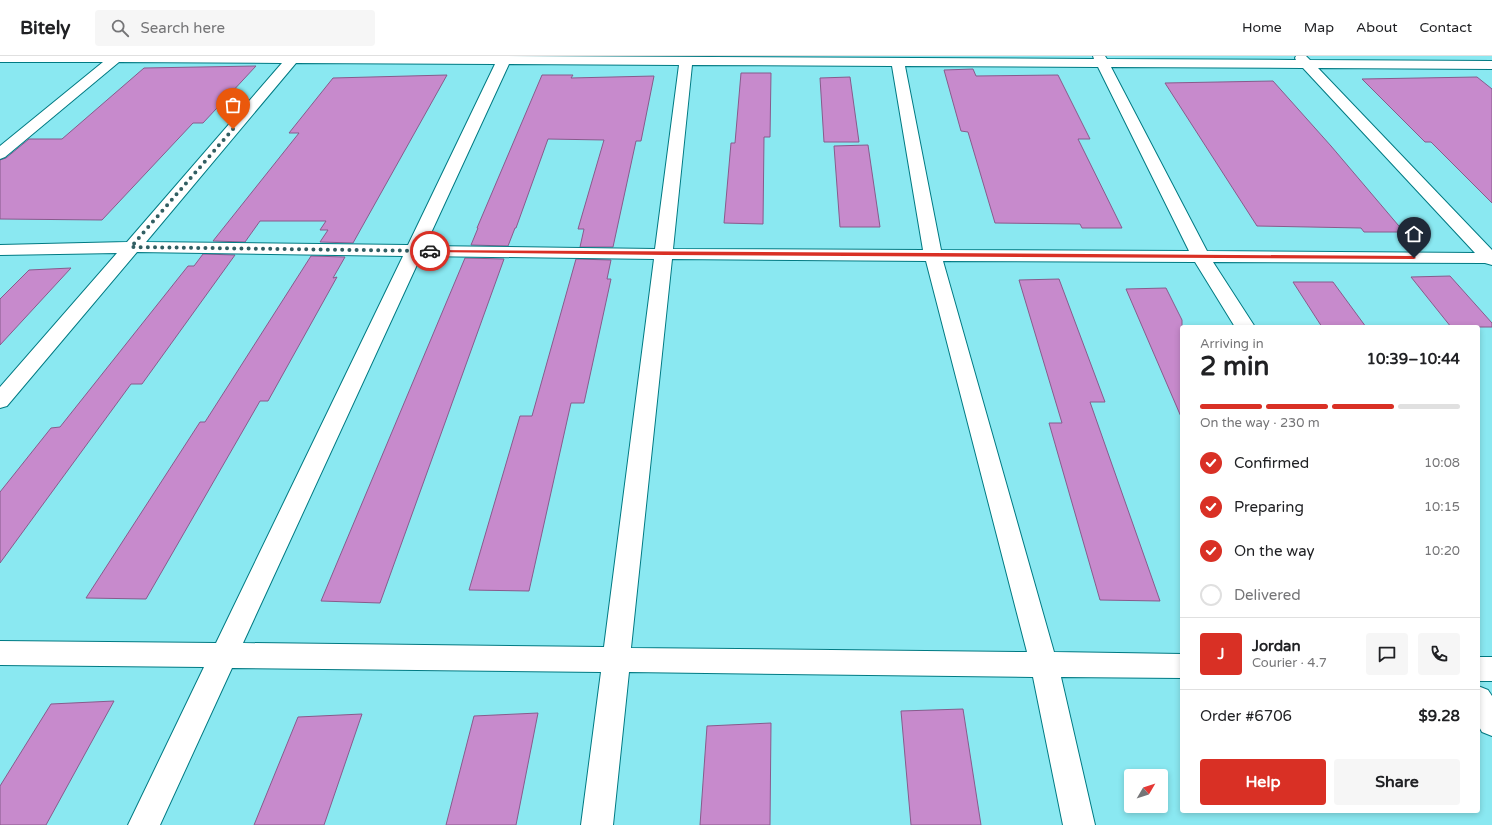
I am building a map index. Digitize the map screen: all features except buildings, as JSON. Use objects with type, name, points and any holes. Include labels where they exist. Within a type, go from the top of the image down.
[{"type":"street","points":[[0,58],[898,62],[1303,60],[1492,65]]},
{"type":"street","points":[[0,154],[116,58]]},
{"type":"street","points":[[0,401],[293,59]]},
{"type":"street","points":[[144,825],[504,60]]},
{"type":"street","points":[[1101,60],[1201,257],[1244,325]]},
{"type":"street","points":[[1303,60],[1491,259]]},
{"type":"street","points":[[597,825],[686,61]]},
{"type":"street","points":[[898,62],[933,255],[1044,664],[1079,825]]},
{"type":"street","points":[[0,250],[131,247],[664,254],[1491,259]]},
{"type":"street","points":[[0,653],[1180,666]]},
{"type":"street","points":[[1480,669],[1492,669]]},
{"type":"street","points":[[1480,702],[1492,722]]},
{"type":"way so far","points":[[233,129],[131,247],[430,251]]},
{"type":"route","points":[[430,251],[664,254],[1414,258]]}]
